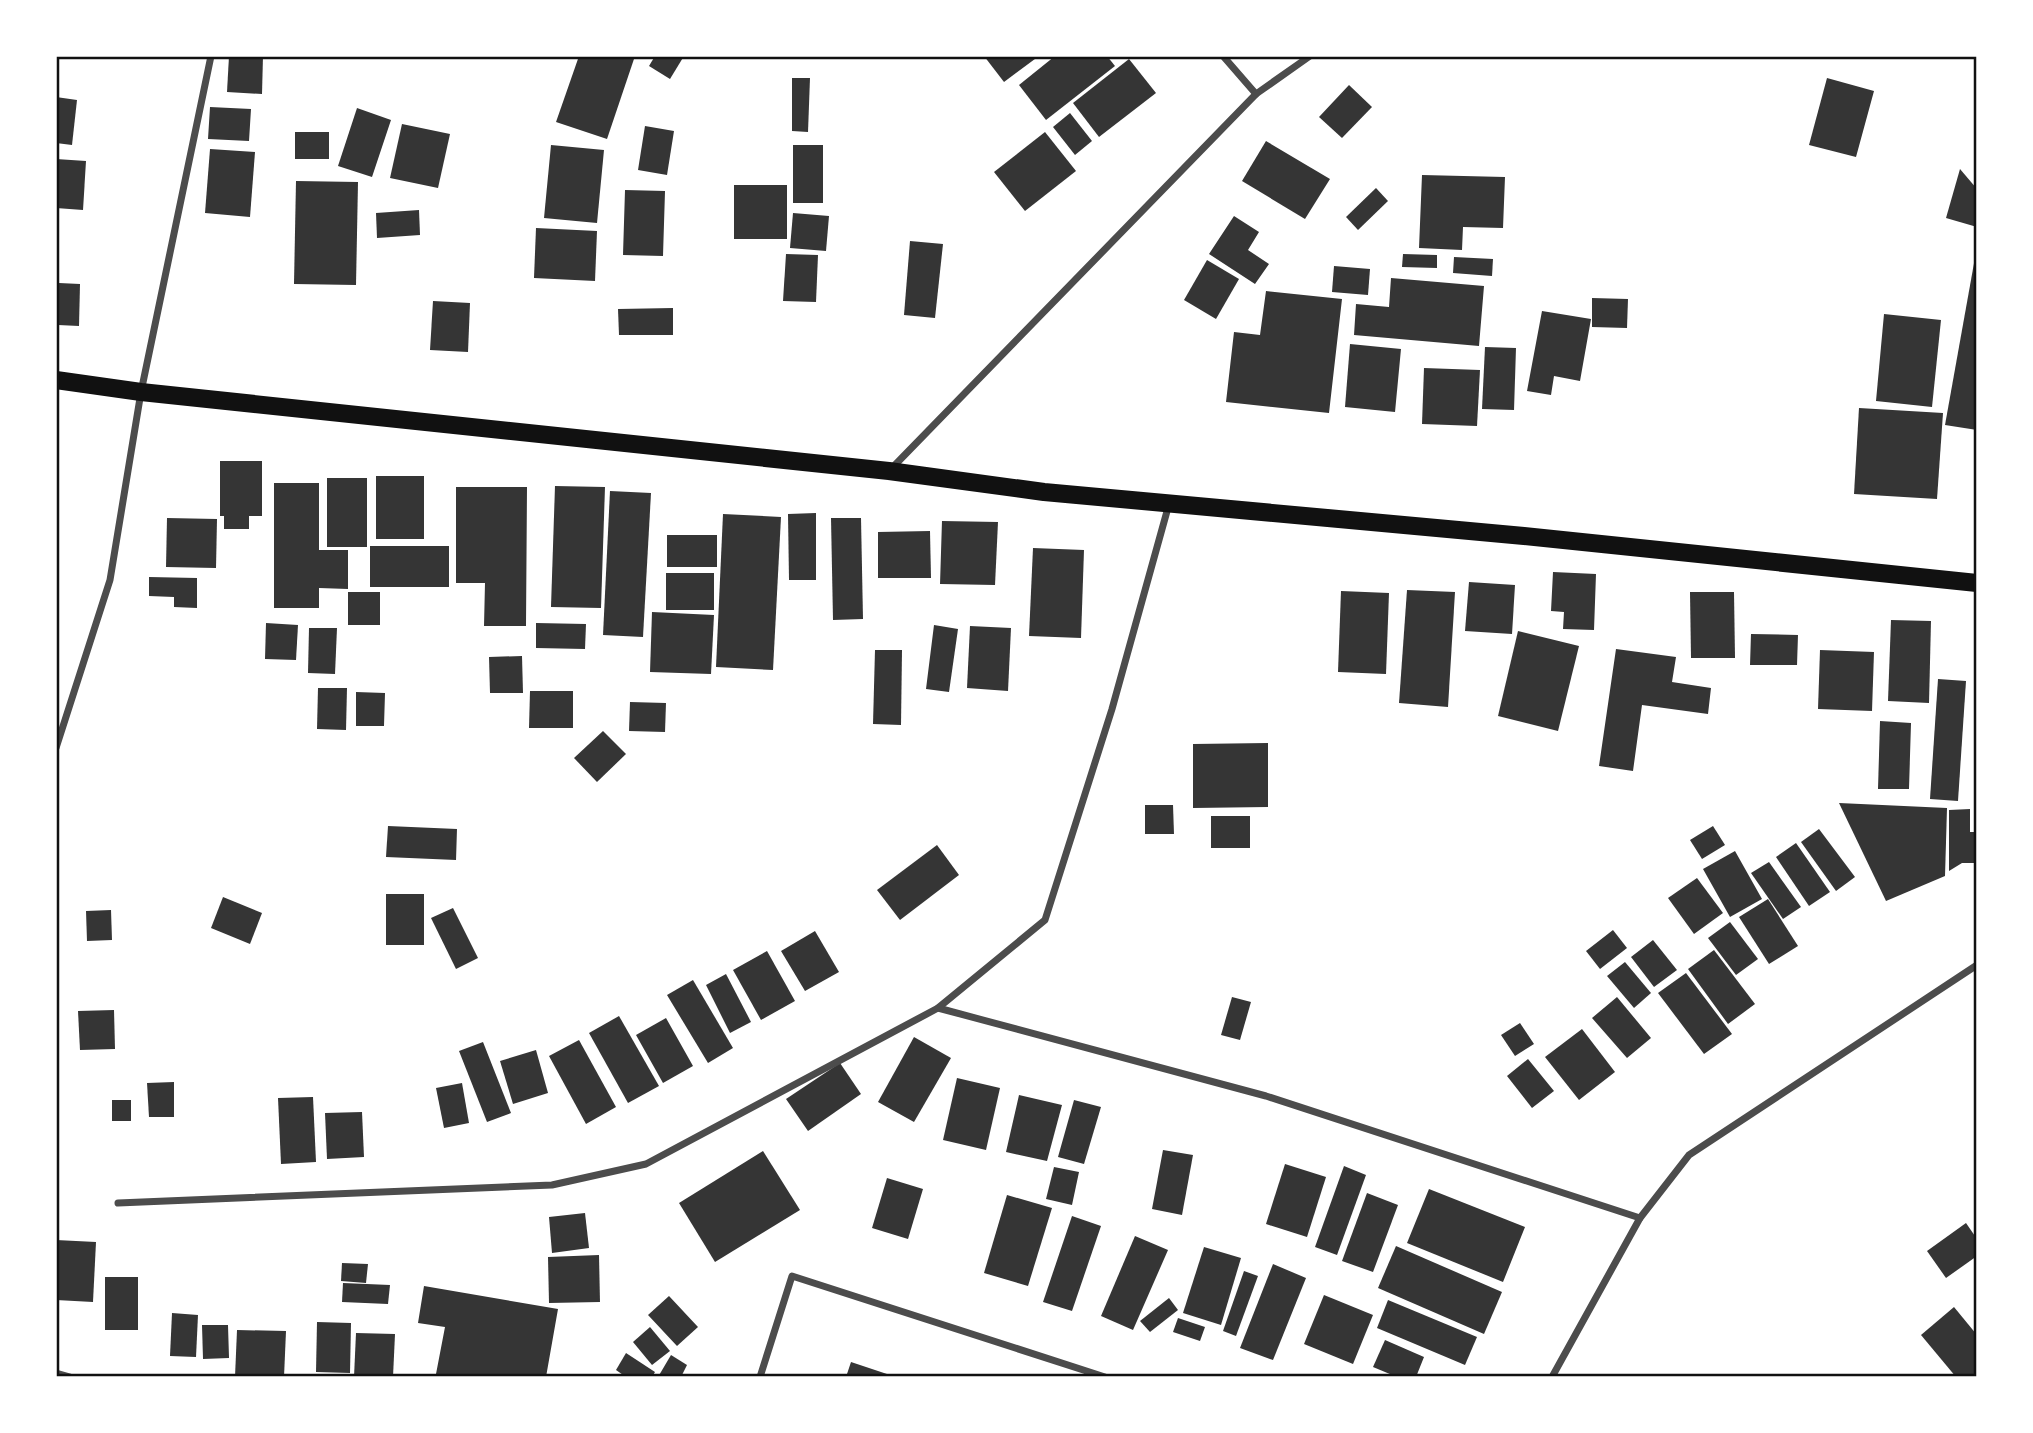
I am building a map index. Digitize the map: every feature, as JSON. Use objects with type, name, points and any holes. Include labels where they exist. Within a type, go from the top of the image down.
[{"type":"main road","points":[[56,380],[141,392],[889,471],[1044,492],[1524,536],[1977,583]]},
{"type":"street","points":[[56,748],[110,580],[141,392],[211,56]]},
{"type":"street","points":[[1223,56],[1256,94]]},
{"type":"street","points":[[889,471],[1256,94],[1310,56]]},
{"type":"street","points":[[118,1203],[552,1185],[646,1164],[938,1008],[1045,920],[1112,709],[1170,503]]},
{"type":"street","points":[[1552,1377],[1640,1218],[1689,1155],[1977,965]]},
{"type":"street","points":[[938,1008],[1266,1096],[1640,1218]]},
{"type":"street","points":[[760,1377],[792,1276],[1105,1377]]},
{"type":"street","points":[[56,1373],[70,1377]]},
{"type":"building","points":[[229,56],[263,56],[262,94],[227,92]]},
{"type":"building","points":[[579,56],[635,56],[607,139],[556,122]]},
{"type":"building","points":[[655,56],[684,56],[670,79],[649,66]]},
{"type":"building","points":[[984,56],[1039,56],[1004,82]]},
{"type":"building","points":[[1055,56],[1107,56],[1115,66],[1046,120],[1019,85]]},
{"type":"building","points":[[1129,59],[1156,93],[1099,137],[1073,103]]},
{"type":"building","points":[[792,78],[810,78],[808,132],[792,131]]},
{"type":"building","points":[[1827,78],[1874,91],[1856,157],[1809,145]]},
{"type":"building","points":[[1349,85],[1372,107],[1342,138],[1319,117]]},
{"type":"building","points":[[56,97],[77,100],[72,145],[56,143]]},
{"type":"building","points":[[210,107],[251,109],[249,141],[208,139]]},
{"type":"building","points":[[357,108],[391,120],[372,177],[338,166]]},
{"type":"building","points":[[1070,113],[1092,141],[1075,155],[1053,127]]},
{"type":"building","points":[[402,124],[450,134],[438,188],[390,178]]},
{"type":"building","points":[[645,126],[674,131],[667,175],[638,170]]},
{"type":"building","points":[[295,132],[329,132],[329,159],[295,159]]},
{"type":"building","points":[[1045,132],[1076,171],[1025,211],[994,172]]},
{"type":"building","points":[[1266,141],[1330,179],[1305,219],[1242,181]]},
{"type":"building","points":[[551,145],[604,150],[597,223],[544,218]]},
{"type":"building","points":[[793,145],[823,145],[823,203],[793,203]]},
{"type":"building","points":[[210,149],[255,152],[250,217],[205,213]]},
{"type":"building","points":[[56,159],[86,161],[83,210],[56,208]]},
{"type":"building","points":[[1960,169],[1977,189],[1977,227],[1946,218]]},
{"type":"building","points":[[1422,175],[1505,177],[1503,228],[1463,227],[1462,250],[1419,248]]},
{"type":"building","points":[[296,181],[358,182],[356,285],[294,284]]},
{"type":"building","points":[[734,185],[787,185],[787,239],[734,239]]},
{"type":"building","points":[[1376,188],[1388,201],[1358,230],[1346,217]]},
{"type":"building","points":[[625,190],[665,191],[663,256],[623,255]]},
{"type":"building","points":[[419,210],[420,235],[377,238],[376,213]]},
{"type":"building","points":[[793,213],[829,216],[826,251],[790,248]]},
{"type":"building","points":[[1234,216],[1259,232],[1248,250],[1269,264],[1255,284],[1209,254]]},
{"type":"building","points":[[536,228],[597,231],[595,281],[534,278]]},
{"type":"building","points":[[910,241],[943,244],[935,318],[904,315]]},
{"type":"building","points":[[1977,252],[1977,430],[1945,425]]},
{"type":"building","points":[[786,254],[818,255],[816,302],[783,301]]},
{"type":"building","points":[[1403,254],[1437,255],[1437,268],[1402,267]]},
{"type":"building","points":[[1454,257],[1493,259],[1492,276],[1453,273]]},
{"type":"building","points":[[1207,260],[1239,279],[1216,319],[1184,300]]},
{"type":"building","points":[[1334,266],[1370,269],[1368,295],[1332,292]]},
{"type":"building","points":[[1391,278],[1484,286],[1479,346],[1354,335],[1356,304],[1389,307]]},
{"type":"building","points":[[59,283],[80,284],[79,326],[58,325]]},
{"type":"building","points":[[1266,291],[1342,299],[1329,413],[1226,402],[1234,332],[1260,335]]},
{"type":"building","points":[[1592,298],[1628,299],[1627,328],[1592,327]]},
{"type":"building","points":[[433,301],[470,303],[468,352],[430,350]]},
{"type":"building","points":[[673,308],[673,335],[619,335],[618,309]]},
{"type":"building","points":[[1542,311],[1591,319],[1580,381],[1554,376],[1551,395],[1527,391]]},
{"type":"building","points":[[1884,314],[1941,320],[1932,407],[1876,401]]},
{"type":"building","points":[[1350,344],[1401,349],[1395,412],[1345,407]]},
{"type":"building","points":[[1485,347],[1516,348],[1514,410],[1482,409]]},
{"type":"building","points":[[1424,368],[1480,370],[1477,426],[1422,424]]},
{"type":"building","points":[[1859,408],[1943,413],[1937,499],[1854,494]]},
{"type":"building","points":[[220,461],[262,461],[262,516],[249,516],[249,529],[224,529],[224,516],[220,516]]},
{"type":"building","points":[[376,476],[424,476],[424,539],[376,539]]},
{"type":"building","points":[[327,478],[367,478],[367,547],[327,547]]},
{"type":"building","points":[[274,483],[319,483],[319,550],[348,550],[348,589],[319,588],[319,608],[274,608]]},
{"type":"building","points":[[555,486],[605,487],[601,608],[551,607]]},
{"type":"building","points":[[456,487],[527,487],[526,626],[484,626],[485,583],[456,583]]},
{"type":"building","points":[[610,491],[651,493],[643,637],[603,635]]},
{"type":"building","points":[[816,513],[816,580],[789,580],[788,514]]},
{"type":"building","points":[[723,514],[781,517],[773,670],[716,667]]},
{"type":"building","points":[[167,518],[217,519],[216,568],[166,567]]},
{"type":"building","points":[[831,518],[861,518],[863,619],[833,620]]},
{"type":"building","points":[[942,521],[998,522],[995,585],[940,584]]},
{"type":"building","points":[[930,531],[931,578],[878,578],[878,532]]},
{"type":"building","points":[[667,535],[717,535],[717,567],[667,567]]},
{"type":"building","points":[[370,546],[449,546],[449,587],[370,587]]},
{"type":"building","points":[[1033,548],[1084,550],[1081,638],[1029,636]]},
{"type":"building","points":[[1553,572],[1596,574],[1594,630],[1563,629],[1564,612],[1551,611]]},
{"type":"building","points":[[666,573],[714,573],[714,610],[666,610]]},
{"type":"building","points":[[149,577],[197,578],[197,608],[174,607],[174,597],[149,596]]},
{"type":"building","points":[[1469,582],[1515,585],[1512,634],[1465,631]]},
{"type":"building","points":[[1407,590],[1455,592],[1448,707],[1399,703]]},
{"type":"building","points":[[1341,591],[1389,593],[1386,674],[1338,672]]},
{"type":"building","points":[[348,592],[380,592],[380,625],[348,625]]},
{"type":"building","points":[[1690,592],[1734,592],[1735,658],[1691,658]]},
{"type":"building","points":[[652,612],[714,615],[711,674],[650,672]]},
{"type":"building","points":[[1891,620],[1931,621],[1929,703],[1888,701]]},
{"type":"building","points":[[266,623],[298,625],[296,660],[265,659]]},
{"type":"building","points":[[536,623],[586,624],[585,649],[536,648]]},
{"type":"building","points":[[934,625],[958,629],[949,692],[926,689]]},
{"type":"building","points":[[970,626],[1011,628],[1008,691],[967,688]]},
{"type":"building","points":[[309,628],[337,628],[335,674],[308,673]]},
{"type":"building","points":[[1518,631],[1579,646],[1558,731],[1498,716]]},
{"type":"building","points":[[1751,634],[1798,635],[1797,665],[1750,665]]},
{"type":"building","points":[[1616,649],[1676,657],[1672,682],[1711,688],[1708,714],[1642,705],[1633,771],[1599,766]]},
{"type":"building","points":[[875,650],[902,650],[901,725],[873,724]]},
{"type":"building","points":[[1820,650],[1874,652],[1872,711],[1818,709]]},
{"type":"building","points":[[522,656],[523,693],[490,693],[489,657]]},
{"type":"building","points":[[1938,679],[1966,681],[1958,801],[1930,799]]},
{"type":"building","points":[[318,688],[347,688],[346,730],[317,729]]},
{"type":"building","points":[[530,691],[573,691],[573,728],[529,728]]},
{"type":"building","points":[[356,692],[385,693],[384,726],[356,726]]},
{"type":"building","points":[[630,702],[666,703],[665,732],[629,731]]},
{"type":"building","points":[[1880,721],[1911,723],[1909,789],[1878,789]]},
{"type":"building","points":[[603,731],[626,754],[597,782],[574,758]]},
{"type":"building","points":[[1268,743],[1268,807],[1193,808],[1193,744]]},
{"type":"building","points":[[1839,803],[1947,808],[1945,876],[1886,901]]},
{"type":"building","points":[[1145,805],[1173,805],[1174,834],[1145,834]]},
{"type":"building","points":[[1970,809],[1970,832],[1977,832],[1977,863],[1962,863],[1949,871],[1949,810]]},
{"type":"building","points":[[1211,816],[1250,816],[1250,848],[1211,848]]},
{"type":"building","points":[[388,826],[457,829],[456,860],[386,857]]},
{"type":"building","points":[[1713,826],[1725,845],[1702,859],[1690,840]]},
{"type":"building","points":[[1819,829],[1855,877],[1836,891],[1801,842]]},
{"type":"building","points":[[1796,843],[1830,892],[1809,906],[1776,857]]},
{"type":"building","points":[[937,845],[959,875],[900,920],[877,890]]},
{"type":"building","points":[[1735,851],[1762,899],[1730,917],[1703,869]]},
{"type":"building","points":[[1769,862],[1801,907],[1783,919],[1751,873]]},
{"type":"building","points":[[1697,878],[1723,913],[1694,934],[1668,898]]},
{"type":"building","points":[[386,894],[424,894],[424,945],[386,945]]},
{"type":"building","points":[[223,897],[262,913],[250,944],[211,928]]},
{"type":"building","points":[[1768,899],[1798,946],[1769,964],[1739,917]]},
{"type":"building","points":[[453,908],[478,958],[456,969],[431,918]]},
{"type":"building","points":[[111,910],[112,940],[87,941],[86,911]]},
{"type":"building","points":[[1730,922],[1758,959],[1736,975],[1708,938]]},
{"type":"building","points":[[1613,930],[1627,948],[1600,969],[1586,951]]},
{"type":"building","points":[[815,931],[839,972],[805,991],[781,951]]},
{"type":"building","points":[[1653,940],[1677,970],[1654,987],[1631,957]]},
{"type":"building","points":[[1714,950],[1755,1004],[1728,1024],[1688,969]]},
{"type":"building","points":[[767,951],[795,1001],[761,1020],[733,970]]},
{"type":"building","points":[[1625,962],[1651,993],[1634,1008],[1607,976]]},
{"type":"building","points":[[1686,973],[1732,1034],[1704,1054],[1658,993]]},
{"type":"building","points":[[726,974],[751,1022],[730,1033],[706,985]]},
{"type":"building","points":[[693,980],[733,1048],[708,1063],[667,995]]},
{"type":"building","points":[[1232,997],[1251,1002],[1240,1040],[1221,1035]]},
{"type":"building","points":[[1617,997],[1651,1038],[1627,1058],[1592,1018]]},
{"type":"building","points":[[114,1010],[115,1049],[80,1050],[78,1011]]},
{"type":"building","points":[[619,1016],[659,1086],[628,1103],[589,1033]]},
{"type":"building","points":[[666,1018],[693,1066],[663,1083],[636,1035]]},
{"type":"building","points":[[1520,1023],[1534,1044],[1515,1056],[1501,1035]]},
{"type":"building","points":[[1582,1029],[1615,1072],[1579,1100],[1545,1057]]},
{"type":"building","points":[[914,1037],[951,1058],[914,1122],[878,1102]]},
{"type":"building","points":[[579,1040],[616,1107],[586,1124],[549,1056]]},
{"type":"building","points":[[483,1042],[511,1113],[487,1122],[459,1051]]},
{"type":"building","points":[[536,1050],[548,1093],[513,1104],[500,1061]]},
{"type":"building","points":[[1528,1059],[1554,1091],[1532,1108],[1507,1076]]},
{"type":"building","points":[[840,1063],[861,1094],[808,1131],[786,1099]]},
{"type":"building","points":[[957,1078],[1000,1088],[986,1150],[943,1140]]},
{"type":"building","points":[[174,1082],[174,1117],[149,1117],[147,1083]]},
{"type":"building","points":[[462,1083],[469,1123],[444,1128],[436,1088]]},
{"type":"building","points":[[1019,1095],[1062,1105],[1047,1161],[1006,1152]]},
{"type":"building","points":[[313,1097],[316,1162],[281,1164],[278,1098]]},
{"type":"building","points":[[112,1100],[131,1100],[131,1121],[112,1121]]},
{"type":"building","points":[[1074,1100],[1101,1107],[1084,1164],[1058,1157]]},
{"type":"building","points":[[362,1112],[364,1157],[327,1159],[325,1113]]},
{"type":"building","points":[[1163,1150],[1193,1155],[1182,1215],[1152,1209]]},
{"type":"building","points":[[763,1151],[800,1210],[715,1262],[679,1203]]},
{"type":"building","points":[[1285,1164],[1326,1177],[1307,1237],[1266,1224]]},
{"type":"building","points":[[1344,1166],[1366,1175],[1337,1255],[1315,1247]]},
{"type":"building","points":[[1054,1167],[1079,1172],[1072,1205],[1046,1199]]},
{"type":"building","points":[[887,1178],[923,1189],[908,1239],[872,1228]]},
{"type":"building","points":[[1429,1189],[1525,1227],[1503,1282],[1407,1243]]},
{"type":"building","points":[[1367,1193],[1398,1205],[1373,1272],[1342,1261]]},
{"type":"building","points":[[1007,1195],[1052,1208],[1028,1286],[984,1273]]},
{"type":"building","points":[[585,1213],[589,1248],[552,1253],[549,1217]]},
{"type":"building","points":[[1072,1216],[1101,1226],[1072,1311],[1043,1302]]},
{"type":"building","points":[[1966,1223],[1977,1239],[1977,1256],[1946,1278],[1927,1251]]},
{"type":"building","points":[[1135,1236],[1168,1250],[1133,1330],[1101,1316]]},
{"type":"building","points":[[56,1240],[96,1242],[93,1302],[56,1300]]},
{"type":"building","points":[[1396,1246],[1502,1292],[1484,1334],[1378,1288]]},
{"type":"building","points":[[1204,1247],[1241,1258],[1221,1325],[1183,1313]]},
{"type":"building","points":[[599,1255],[600,1302],[549,1303],[548,1257]]},
{"type":"building","points":[[342,1263],[368,1264],[366,1283],[341,1281]]},
{"type":"building","points":[[1273,1264],[1306,1278],[1273,1360],[1240,1348]]},
{"type":"building","points":[[1244,1271],[1258,1276],[1236,1336],[1223,1331]]},
{"type":"building","points":[[105,1277],[138,1277],[138,1330],[105,1330]]},
{"type":"building","points":[[343,1283],[390,1285],[388,1304],[342,1302]]},
{"type":"building","points":[[424,1286],[558,1309],[546,1377],[451,1377],[436,1374],[445,1327],[418,1323]]},
{"type":"building","points":[[1324,1295],[1373,1315],[1353,1364],[1304,1344]]},
{"type":"building","points":[[669,1296],[698,1327],[677,1346],[648,1315]]},
{"type":"building","points":[[1169,1298],[1178,1310],[1150,1332],[1140,1321]]},
{"type":"building","points":[[1388,1300],[1477,1337],[1465,1365],[1377,1328]]},
{"type":"building","points":[[1954,1307],[1977,1335],[1977,1377],[1956,1377],[1921,1335]]},
{"type":"building","points":[[172,1313],[198,1315],[196,1357],[170,1356]]},
{"type":"building","points":[[1178,1318],[1205,1327],[1200,1341],[1173,1332]]},
{"type":"building","points":[[317,1322],[351,1323],[350,1373],[316,1372]]},
{"type":"building","points":[[202,1325],[228,1325],[229,1358],[203,1359]]},
{"type":"building","points":[[650,1327],[670,1351],[652,1365],[633,1342]]},
{"type":"building","points":[[237,1330],[286,1331],[284,1377],[235,1377]]},
{"type":"building","points":[[356,1333],[395,1334],[393,1377],[354,1377]]},
{"type":"building","points":[[1385,1340],[1424,1357],[1416,1377],[1397,1377],[1373,1367]]},
{"type":"building","points":[[626,1353],[655,1372],[652,1377],[626,1377],[616,1370]]},
{"type":"building","points":[[671,1355],[687,1365],[681,1377],[658,1377]]},
{"type":"building","points":[[851,1362],[896,1377],[846,1377]]}]
